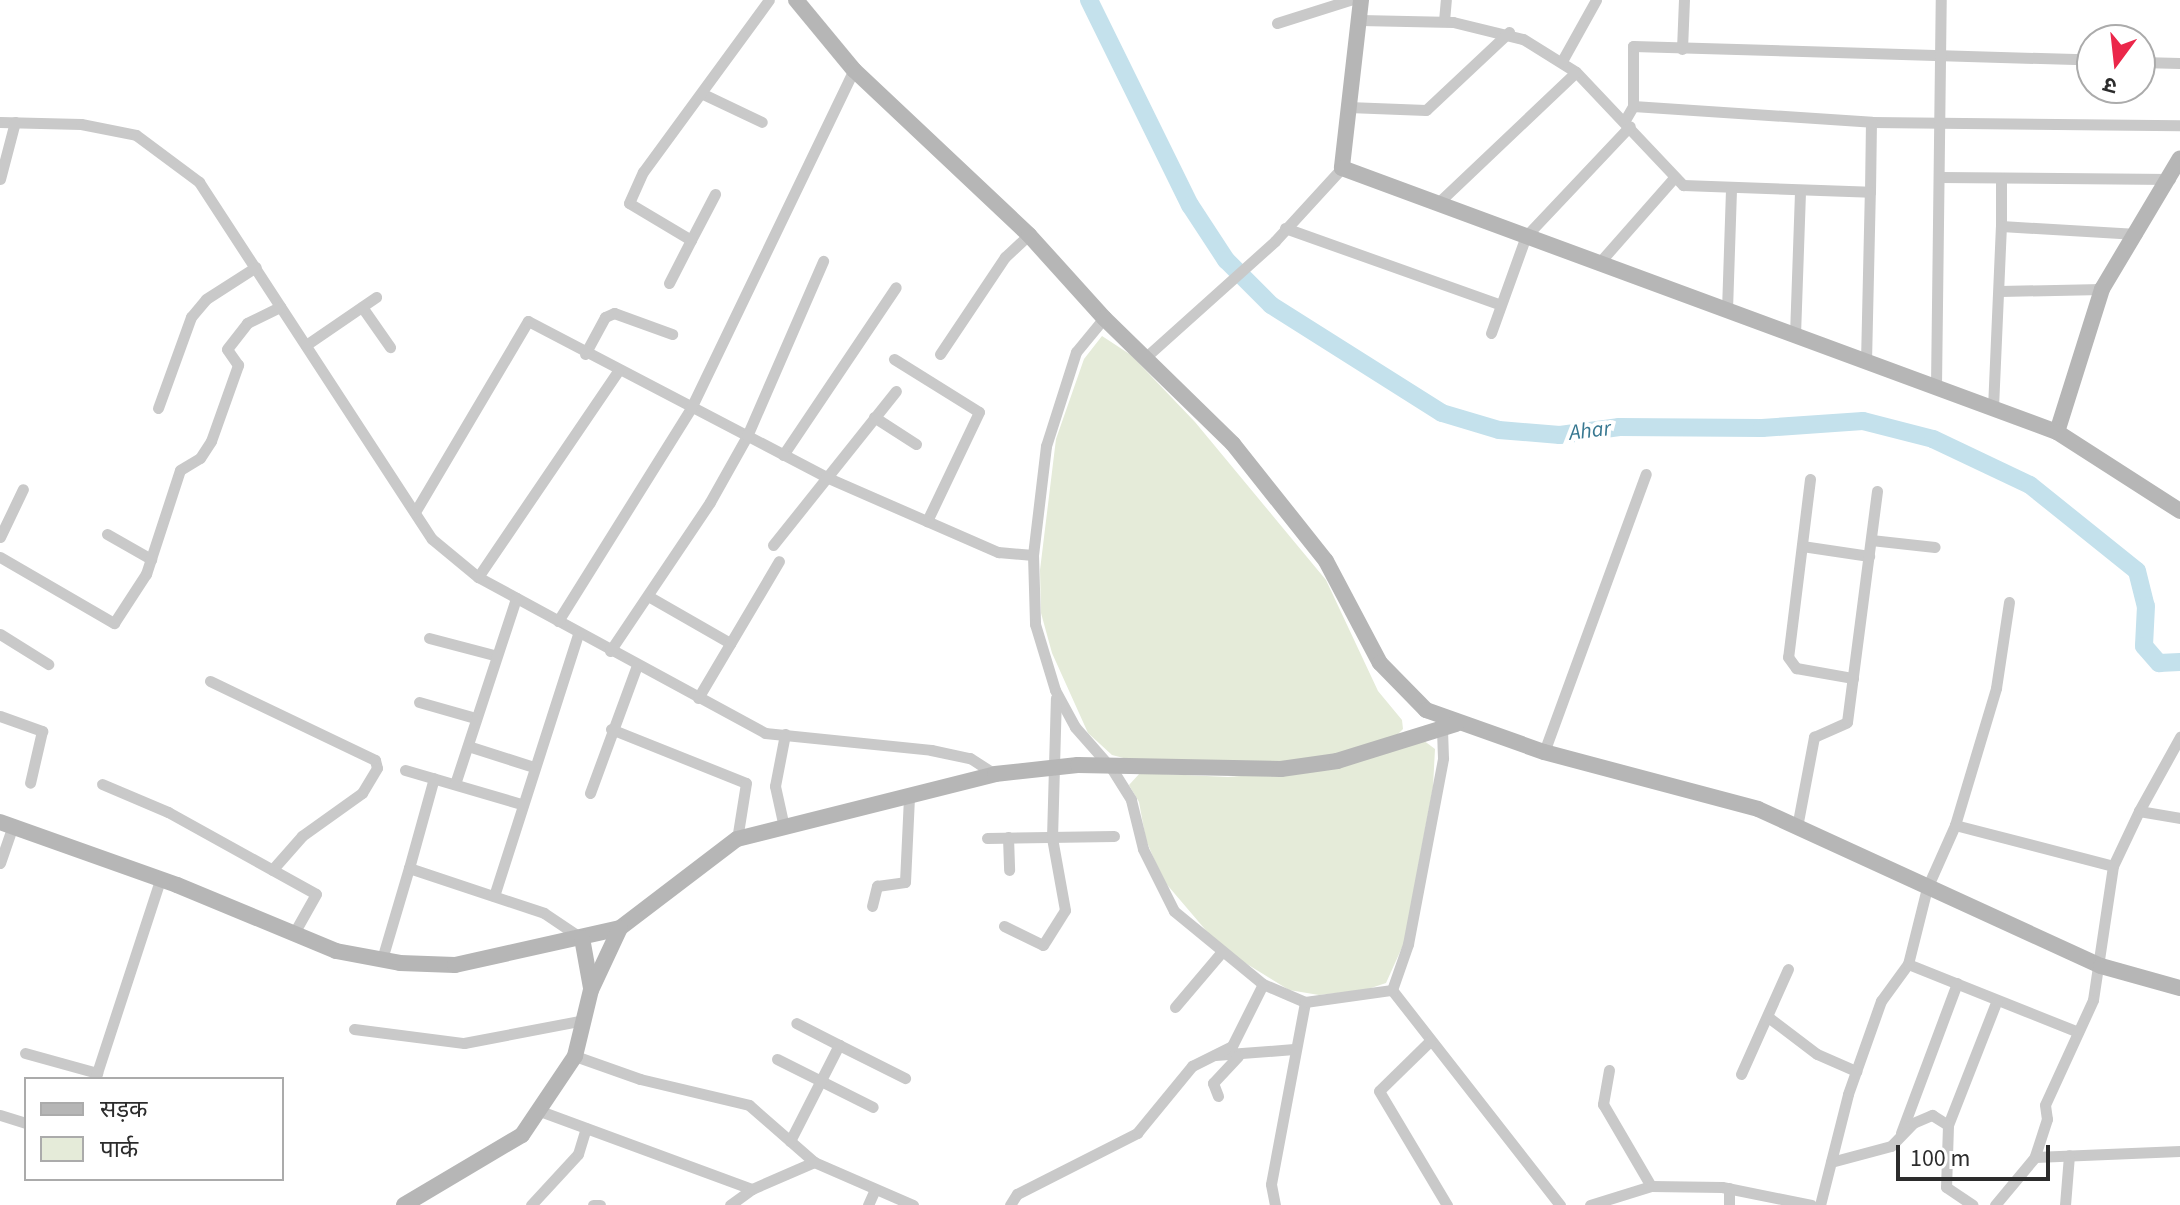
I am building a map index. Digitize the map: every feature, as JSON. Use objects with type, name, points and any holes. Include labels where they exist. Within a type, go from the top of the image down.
[{"type":"street","points":[[691,240],[629,203],[643,172],[769,0]]},
{"type":"street","points":[[796,0],[854,70],[1029,235],[1104,318],[1147,356],[1233,444],[1326,561],[1395,683],[1426,710],[1449,726],[1758,809],[2101,966],[2180,988]]},
{"type":"street","points":[[1277,23],[1350,0]]},
{"type":"street","points":[[1147,356],[1275,241],[1342,168],[1361,0]]},
{"type":"street","points":[[1444,21],[1446,0]]},
{"type":"street","points":[[1562,61],[1596,0]]},
{"type":"street","points":[[1682,49],[1684,0]]},
{"type":"street","points":[[1936,387],[1941,0]]},
{"type":"street","points":[[1360,20],[1444,21],[1509,32],[1576,72],[1683,185],[1870,192]]},
{"type":"street","points":[[1348,107],[1426,110],[1509,32]]},
{"type":"street","points":[[1491,333],[1526,236],[1627,123],[1633,106],[1633,46],[2076,59]]},
{"type":"street","points":[[2156,62],[2180,63]]},
{"type":"street","points":[[558,621],[691,408],[854,70]]},
{"type":"street","points":[[1438,203],[1576,72]]},
{"type":"street","points":[[703,94],[762,122]]},
{"type":"street","points":[[1633,106],[1708,108],[1742,117],[1871,122],[2180,125]]},
{"type":"street","points":[[0,122],[81,124],[136,135],[199,182],[432,539],[478,577],[765,733],[931,750],[970,758],[995,774]]},
{"type":"street","points":[[0,179],[15,122]]},
{"type":"street","points":[[1866,362],[1871,122]]},
{"type":"street","points":[[2057,432],[2102,289],[2171,179],[2180,158]]},
{"type":"street","points":[[1342,168],[2057,432],[2180,511]]},
{"type":"street","points":[[1940,177],[2171,179]]},
{"type":"street","points":[[1599,263],[1674,178]]},
{"type":"street","points":[[1993,408],[2000,291],[2001,178]]},
{"type":"street","points":[[1727,310],[1731,189]]},
{"type":"street","points":[[1795,335],[1800,190]]},
{"type":"street","points":[[669,283],[715,194]]},
{"type":"street","points":[[2001,226],[2137,234]]},
{"type":"street","points":[[1285,228],[1499,304]]},
{"type":"street","points":[[940,354],[1005,257],[1029,235]]},
{"type":"street","points":[[610,651],[648,596],[747,436],[823,261]]},
{"type":"street","points":[[158,408],[191,317],[206,299],[256,267]]},
{"type":"street","points":[[783,455],[896,287]]},
{"type":"street","points":[[2000,291],[2102,289]]},
{"type":"street","points":[[306,345],[376,297]]},
{"type":"street","points":[[0,557],[114,623],[151,559],[180,470],[200,458],[211,441],[238,365],[227,349],[247,323],[280,307]]},
{"type":"street","points":[[362,307],[390,347]]},
{"type":"street","points":[[585,354],[605,317],[614,313],[672,334]]},
{"type":"street","points":[[1004,926],[1036,945],[1047,941],[1065,910],[1052,838],[1050,767],[1059,728],[1055,690],[1035,624],[1033,555],[1046,446],[1057,404],[1076,352],[1104,318]]},
{"type":"street","points":[[415,512],[528,321],[585,354],[826,477],[998,552],[1033,555]]},
{"type":"street","points":[[894,359],[979,412],[927,521]]},
{"type":"street","points":[[478,577],[618,371]]},
{"type":"street","points":[[773,545],[896,391]]},
{"type":"street","points":[[874,417],[916,444]]},
{"type":"street","points":[[1544,752],[1646,474]]},
{"type":"street","points":[[1810,479],[1790,665],[1853,678]]},
{"type":"street","points":[[0,537],[23,489]]},
{"type":"street","points":[[1797,827],[1812,743],[1847,722],[1877,491]]},
{"type":"street","points":[[107,534],[151,559]]},
{"type":"street","points":[[1871,540],[1935,547]]},
{"type":"street","points":[[1802,546],[1869,556]]},
{"type":"street","points":[[698,698],[779,561]]},
{"type":"street","points":[[648,596],[730,643]]},
{"type":"street","points":[[455,784],[494,655],[516,598]]},
{"type":"street","points":[[1820,1205],[1856,1071],[1881,1001],[1908,964],[1927,888],[1955,825],[1996,688],[2009,602]]},
{"type":"street","points":[[0,634],[48,664]]},
{"type":"street","points":[[494,896],[578,634]]},
{"type":"street","points":[[429,638],[494,655]]},
{"type":"street","points":[[590,793],[637,665]]},
{"type":"street","points":[[210,681],[375,760],[377,768],[362,793],[302,836],[272,870]]},
{"type":"street","points":[[1055,690],[1075,727],[1112,769],[1131,800],[1143,849],[1174,911],[1220,954],[1263,984],[1305,1002],[1392,990]]},
{"type":"street","points":[[419,702],[475,718]]},
{"type":"street","points":[[0,716],[42,731],[30,783]]},
{"type":"street","points":[[0,863],[6,826],[160,880],[336,951],[382,959],[455,965],[620,928],[737,839],[995,774],[1050,767],[1281,769],[1337,761],[1449,726]]},
{"type":"street","points":[[1392,990],[1418,914],[1449,726]]},
{"type":"street","points":[[611,729],[746,783],[737,839]]},
{"type":"street","points":[[784,827],[775,786],[785,734]]},
{"type":"street","points":[[1995,1205],[2035,1157],[2047,1119],[2045,1105],[2078,1032],[2101,966],[2113,866],[2180,737]]},
{"type":"street","points":[[468,746],[534,767]]},
{"type":"street","points":[[405,770],[521,804]]},
{"type":"street","points":[[382,959],[434,778]]},
{"type":"street","points":[[102,784],[168,812],[316,894],[294,933]]},
{"type":"street","points":[[872,906],[877,886],[905,882],[909,797]]},
{"type":"street","points":[[2139,811],[2180,818]]},
{"type":"street","points":[[1955,825],[2113,866]]},
{"type":"street","points":[[987,838],[1114,836]]},
{"type":"street","points":[[1008,837],[1009,870]]},
{"type":"street","points":[[409,868],[544,913],[582,938],[591,990]]},
{"type":"street","points":[[25,1053],[96,1076],[160,880]]},
{"type":"street","points":[[404,1205],[522,1135],[575,1056],[591,990],[620,928]]},
{"type":"street","points":[[1175,1007],[1220,954]]},
{"type":"street","points":[[1908,964],[2078,1032]]},
{"type":"street","points":[[1741,1074],[1788,969]]},
{"type":"street","points":[[1831,1162],[1891,1146],[1901,1133],[1957,983]]},
{"type":"street","points":[[1010,1205],[1017,1194],[1137,1133],[1192,1066],[1232,1046],[1263,984]]},
{"type":"street","points":[[1392,990],[1560,1205]]},
{"type":"street","points":[[1973,1205],[1946,1187],[1948,1125],[1997,1000]]},
{"type":"street","points":[[1275,1205],[1271,1184],[1305,1002]]},
{"type":"street","points":[[1768,1017],[1817,1054],[1856,1071]]},
{"type":"street","points":[[354,1029],[464,1043],[585,1020]]},
{"type":"street","points":[[796,1023],[905,1078]]},
{"type":"street","points":[[1430,1041],[1379,1091],[1447,1205]]},
{"type":"street","points":[[790,1141],[839,1045]]},
{"type":"street","points":[[1215,1055],[1238,1056],[1294,1049]]},
{"type":"street","points":[[575,1056],[640,1079],[749,1105],[814,1162],[913,1205]]},
{"type":"street","points":[[1218,1096],[1213,1083],[1238,1056]]},
{"type":"street","points":[[777,1059],[873,1107]]},
{"type":"street","points":[[1609,1070],[1603,1104],[1651,1186]]},
{"type":"street","points":[[540,1111],[752,1189]]},
{"type":"street","points":[[0,1115],[24,1122]]},
{"type":"street","points":[[1901,1133],[1932,1115],[1948,1125]]},
{"type":"street","points":[[531,1205],[578,1154],[586,1128]]},
{"type":"street","points":[[2035,1157],[2180,1151]]},
{"type":"street","points":[[2065,1205],[2069,1155]]},
{"type":"street","points":[[730,1205],[752,1189],[814,1162]]},
{"type":"street","points":[[1590,1205],[1651,1186],[1729,1188],[1811,1205]]},
{"type":"street","points":[[1729,1188],[1729,1205]]},
{"type":"street","points":[[868,1205],[875,1189]]},
{"type":"street","points":[[593,1205],[600,1205]]},
{"type":"green space","points":[[1102,336],[1131,355],[1195,422],[1326,580],[1378,691],[1402,720],[1403,729],[1393,739],[1346,754],[1277,763],[1139,762],[1112,755],[1088,733],[1052,653],[1041,613],[1040,570],[1056,439],[1084,359]]},
{"type":"green space","points":[[1423,740],[1435,749],[1433,787],[1404,943],[1386,983],[1365,990],[1319,995],[1289,990],[1221,948],[1163,880],[1146,840],[1139,802],[1129,785],[1140,773],[1228,777],[1332,769]]},
{"type":"waterway","name":"Ahar","points":[[1089,0],[1190,205],[1226,260],[1271,305],[1442,413],[1499,430],[1560,435],[1619,427],[1762,428],[1863,421],[1933,439],[2030,485],[2137,571],[2146,606],[2144,646],[2159,663],[2180,662]]}]
